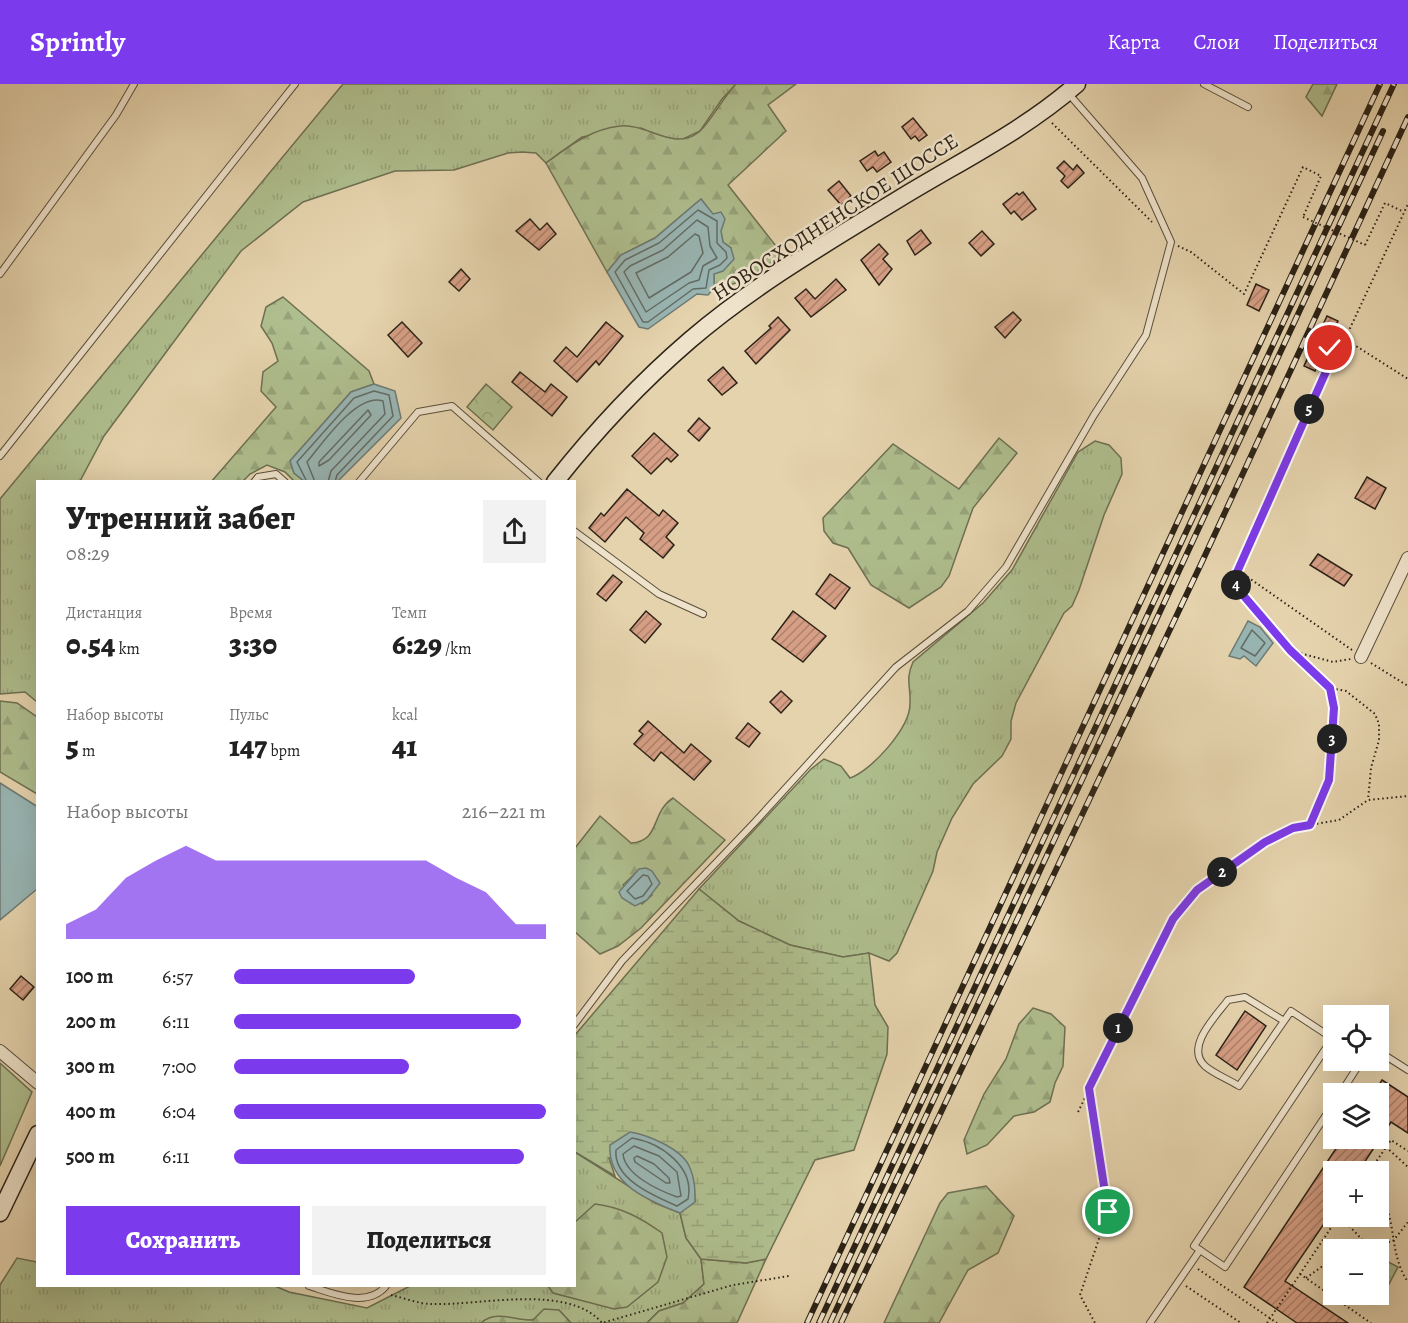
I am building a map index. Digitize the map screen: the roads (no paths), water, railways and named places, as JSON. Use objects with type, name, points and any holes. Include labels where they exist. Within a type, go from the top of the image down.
[{"type":"main road","name":"НОВОСХОДНЕНСКОЕ ШОССЕ","points":[[557,480],[630,396],[692,339],[734,307],[824,246],[1000,140],[1073,88]]},
{"type":"main road","points":[[0,1214],[30,1157],[36,1140]]},
{"type":"street","points":[[1361,657],[1408,558]]},
{"type":"street","points":[[0,1051],[36,1081]]},
{"type":"lane","points":[[0,274],[116,115],[134,84]]},
{"type":"lane","points":[[0,456],[295,84]]},
{"type":"lane","points":[[1204,84],[1248,107]]},
{"type":"lane","points":[[576,1022],[622,961],[755,822],[896,668],[968,611],[1006,567],[1094,416],[1146,335],[1171,242],[1142,178],[1073,88]]},
{"type":"lane","points":[[361,480],[418,412],[452,406],[537,480]]},
{"type":"lane","points":[[256,480],[258,477],[276,474],[283,480]]},
{"type":"lane","points":[[576,532],[659,594],[703,614]]},
{"type":"lane","points":[[1284,1021],[1245,998],[1228,1000],[1200,1039],[1199,1055],[1204,1065],[1239,1086],[1291,1011],[1323,1031]]},
{"type":"lane","points":[[1323,1052],[1194,1246],[1225,1267],[1323,1120]]},
{"type":"lane","points":[[1389,1058],[1408,1070]]},
{"type":"lane","points":[[1150,1323],[1200,1250]]},
{"type":"lane","points":[[312,1287],[352,1299],[380,1292],[385,1287]]},
{"type":"water","points":[[701,199],[713,214],[721,212],[725,219],[721,231],[723,242],[731,248],[734,259],[723,271],[714,274],[714,288],[708,295],[697,294],[648,329],[639,327],[607,272],[621,255],[655,238]]},
{"type":"water","points":[[374,384],[395,391],[401,418],[339,480],[303,480],[294,473],[290,461],[351,392]]},
{"type":"water","points":[[1248,621],[1260,627],[1273,643],[1256,666],[1244,656],[1240,659],[1229,656]]},
{"type":"water","points":[[0,783],[36,806],[36,890],[0,920]]},
{"type":"water","points":[[646,868],[652,871],[660,883],[647,900],[635,906],[622,898],[619,892],[639,869]]},
{"type":"water","points":[[630,1132],[664,1144],[686,1161],[693,1176],[695,1202],[680,1213],[643,1196],[623,1180],[615,1170],[610,1145]]},
{"type":"railway","points":[[807,1323],[1380,84]]},
{"type":"railway","points":[[819,1323],[1394,84]]},
{"type":"railway","points":[[841,1323],[1201,564],[1408,117]]},
{"type":"railway","points":[[830,1323],[1383,131]]}]
